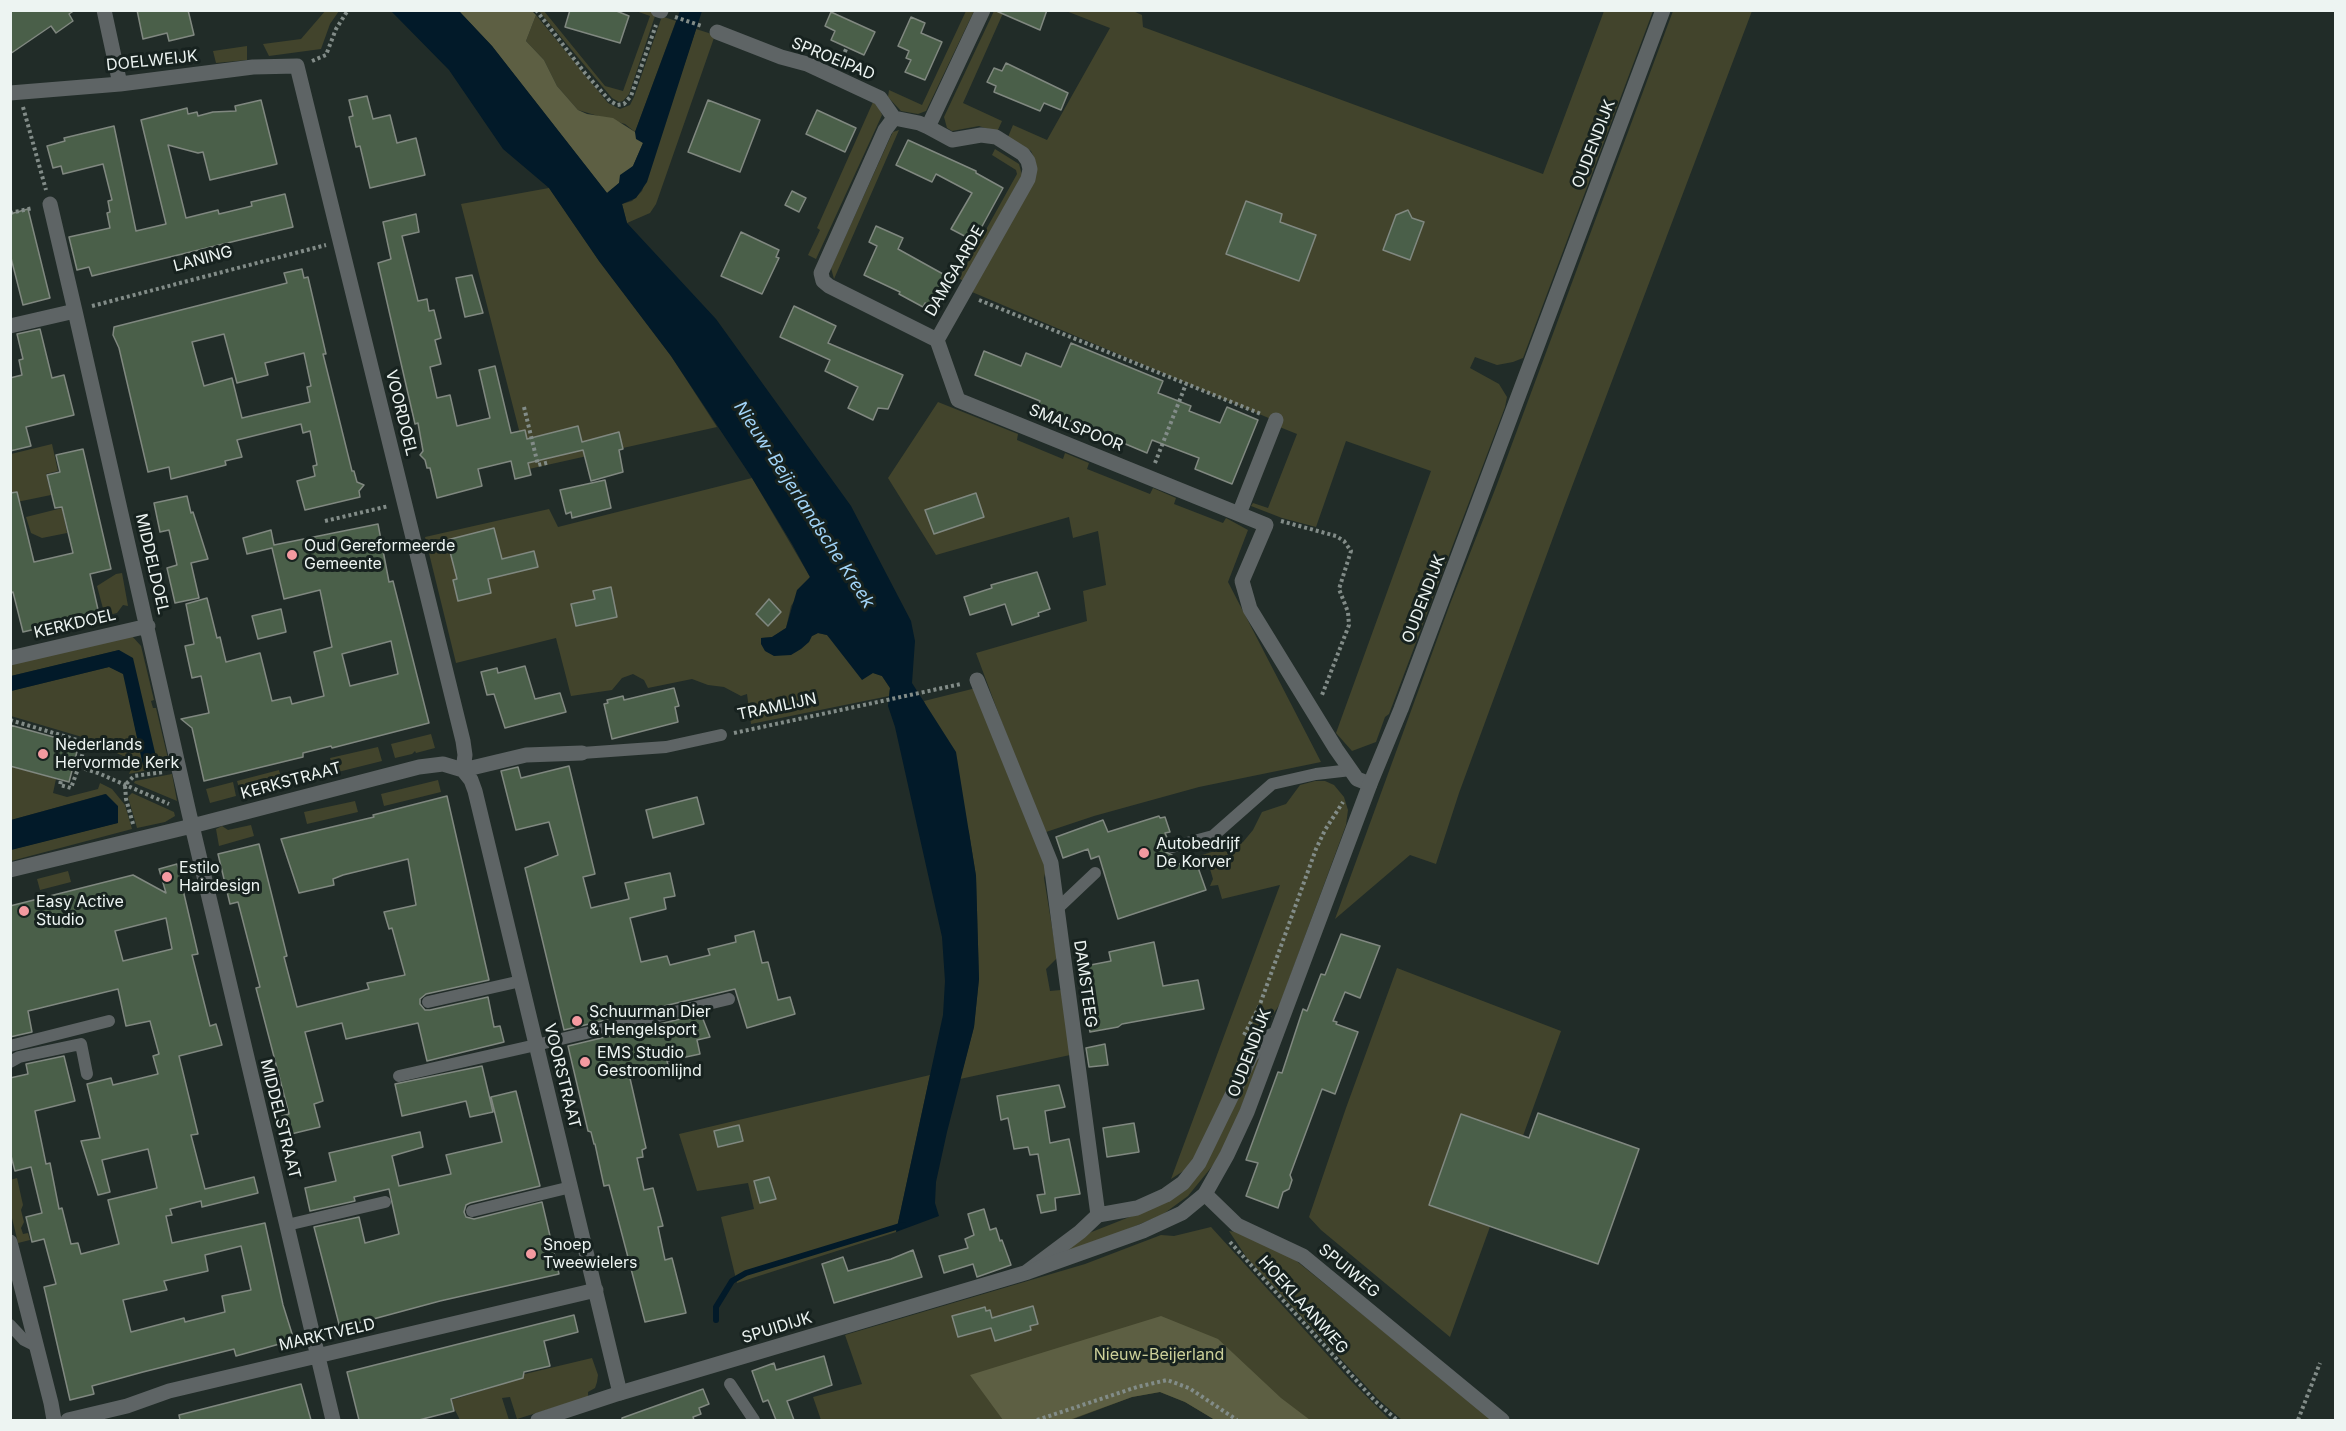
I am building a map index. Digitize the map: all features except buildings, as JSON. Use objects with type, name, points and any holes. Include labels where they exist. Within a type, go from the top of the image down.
[{"type":"street","points":[[104,10],[120,84]]},
{"type":"street","points":[[894,118],[919,123],[928,128],[983,10]]},
{"type":"street","name":"OUDENDIJK","points":[[1205,1194],[1247,1113],[1276,1034],[1359,778],[1410,687],[1664,10]]},
{"type":"street","name":"SPROEIPAD","points":[[717,32],[781,57],[801,62],[876,96],[894,118]]},
{"type":"street","name":"DOELWEIJK","points":[[14,93],[120,84],[253,67],[297,66]]},
{"type":"street","name":"VOORDOEL","points":[[297,66],[463,741],[465,756],[463,770]]},
{"type":"street","name":"DAMGAARDE","points":[[894,118],[885,130],[821,273],[829,286],[937,340],[1028,179],[1028,161],[1023,154],[988,135],[952,140],[928,128]]},
{"type":"street","points":[[10,326],[75,311],[50,204]]},
{"type":"street","name":"MIDDELDOEL","points":[[75,311],[191,819]]},
{"type":"street","name":"SMALSPOOR","points":[[937,340],[958,400],[1266,525]]},
{"type":"street","points":[[1239,513],[1276,420]]},
{"type":"street","points":[[1266,525],[1242,581],[1250,609],[1315,715],[1359,778]]},
{"type":"street","name":"KERKDOEL","points":[[10,658],[148,626]]},
{"type":"street","name":"DAMSTEEG","points":[[977,680],[1051,863],[1098,1215]]},
{"type":"street","name":"KERKSTRAAT","points":[[10,870],[138,839],[191,819],[419,767],[443,764],[463,770],[526,754],[582,753]]},
{"type":"street","name":"VOORSTRAAT","points":[[463,770],[471,780],[475,791],[621,1393]]},
{"type":"street","name":"MIDDELSTRAAT","points":[[191,819],[333,1420]]},
{"type":"street","points":[[1028,1272],[1080,1232],[1098,1215],[1137,1208],[1166,1195],[1183,1183],[1200,1163],[1251,1056],[1266,1038],[1276,1034]]},
{"type":"street","points":[[1028,1272],[1143,1232],[1182,1213],[1205,1194]]},
{"type":"street","name":"SPUIWEG","points":[[1205,1194],[1237,1225],[1303,1256],[1502,1420]]},
{"type":"street","points":[[10,1242],[54,1420]]},
{"type":"street","name":"SPUIDIJK","points":[[538,1420],[621,1393],[1028,1272]]},
{"type":"street","name":"MARKTVELD","points":[[68,1420],[127,1407],[169,1391],[596,1290]]},
{"type":"lane","name":"TRAMLIJN","points":[[582,753],[666,747],[721,735]]},
{"type":"lane","points":[[1172,847],[1213,836],[1272,784],[1316,774],[1359,778]]},
{"type":"lane","points":[[1057,909],[1095,873]]},
{"type":"lane","points":[[428,1002],[520,981]]},
{"type":"lane","points":[[399,1076],[729,999]]},
{"type":"lane","points":[[10,1046],[109,1021]]},
{"type":"lane","points":[[10,1062],[18,1057],[81,1044],[87,1074]]},
{"type":"lane","points":[[472,1211],[571,1187]]},
{"type":"lane","points":[[287,1225],[385,1202]]},
{"type":"lane","points":[[10,1325],[24,1340],[36,1346]]},
{"type":"lane","points":[[730,1384],[754,1420]]},
{"type":"path","points":[[297,66],[326,55],[336,29],[348,10]]},
{"type":"path","points":[[536,10],[585,73],[610,101],[617,105],[624,104],[631,96],[661,12],[717,32]]},
{"type":"path","points":[[10,213],[50,204],[14,93]]},
{"type":"path","name":"LANING","points":[[75,311],[341,241]]},
{"type":"path","points":[[964,294],[1276,420]]},
{"type":"path","points":[[1149,477],[1186,384]]},
{"type":"path","points":[[524,408],[538,465],[550,462]]},
{"type":"path","points":[[325,521],[404,503]]},
{"type":"path","points":[[1266,525],[1283,521],[1316,530],[1344,541],[1351,551],[1339,589],[1348,612],[1349,625],[1315,715]]},
{"type":"path","name":"TRAMLIJN","points":[[721,735],[926,693],[977,680]]},
{"type":"path","points":[[10,720],[81,740],[85,746],[71,788],[60,785],[61,780]]},
{"type":"path","points":[[73,765],[125,785],[191,819]]},
{"type":"path","points":[[138,839],[126,799],[125,785],[134,776],[179,769]]},
{"type":"path","points":[[1242,1042],[1259,1007],[1316,849],[1325,830],[1359,778]]},
{"type":"path","name":"HOEKLAANWEG","points":[[1224,1235],[1375,1401],[1397,1420]]},
{"type":"path","points":[[2298,1420],[2319,1363]]},
{"type":"path","points":[[1037,1420],[1137,1387],[1167,1380],[1189,1388],[1237,1420]]},
{"type":"green space","points":[[326,10],[339,11],[330,24],[321,49],[269,56],[263,44],[301,39]]},
{"type":"green space","points":[[459,11],[532,11],[536,15],[526,41],[544,60],[557,86],[578,110],[587,114],[613,118],[635,132],[643,143],[633,166],[619,183],[607,193],[492,46]]},
{"type":"green space","points":[[539,11],[544,11],[605,86],[623,91],[650,16],[636,11],[651,11],[655,16],[629,94],[623,101],[619,102],[612,98]]},
{"type":"green space","points":[[966,11],[974,11],[926,111],[918,114],[901,111],[888,97],[889,90],[922,105]]},
{"type":"green space","points":[[994,11],[1004,11],[963,103],[1002,121],[997,132],[979,126],[952,131],[947,128],[944,117]]},
{"type":"green space","points":[[1066,11],[1133,11],[1142,15],[1143,27],[1543,174],[1604,11],[1653,11],[1523,358],[1497,365],[1475,357],[1470,368],[1499,384],[1507,397],[1505,407],[1389,714],[1385,717],[1376,742],[1352,751],[1336,733],[1431,471],[1346,441],[1316,527],[1282,518],[1251,506],[1253,503],[1268,508],[1297,434],[1277,426],[1278,422],[972,292],[1036,167],[1031,151],[1008,137],[1013,125],[1047,140],[1110,28]]},
{"type":"green space","points":[[1673,11],[1752,11],[1565,505],[1459,793],[1436,864],[1410,855],[1335,919],[1450,604],[1496,487]]},
{"type":"green space","points":[[536,15],[608,103],[620,109],[630,105],[634,97],[661,19],[664,17],[676,21],[635,132],[625,124],[578,110],[557,86],[544,60],[526,41]]},
{"type":"green space","points":[[696,29],[715,35],[656,204],[650,213],[627,223],[622,204],[632,201],[642,191]]},
{"type":"green space","points":[[247,46],[247,60],[216,63],[213,51]]},
{"type":"green space","points":[[873,102],[878,105],[882,115],[816,259],[808,255],[820,230],[817,228]]},
{"type":"green space","points":[[899,130],[834,279],[831,268],[890,138],[893,132]]},
{"type":"green space","points":[[995,149],[1019,164],[1022,175],[963,281],[959,278],[1017,174],[1016,170],[992,155]]},
{"type":"green space","points":[[549,188],[599,261],[671,356],[717,427],[529,469],[461,204]]},
{"type":"green space","points":[[938,402],[1018,434],[1017,440],[1063,459],[1065,453],[1089,463],[1087,469],[1150,494],[1153,488],[1176,498],[1174,504],[1223,523],[1226,518],[1248,530],[1228,582],[1321,762],[1199,787],[1094,816],[1043,833],[976,653],[1087,621],[1083,591],[1106,585],[1098,531],[1073,538],[1069,517],[936,555],[888,478]]},
{"type":"green space","points":[[52,444],[58,471],[46,474],[51,495],[12,503],[11,454]]},
{"type":"green space","points":[[752,478],[810,577],[791,606],[786,628],[772,637],[761,638],[812,636],[818,633],[827,635],[873,673],[882,676],[890,688],[889,696],[751,724],[747,694],[741,696],[724,687],[708,685],[692,679],[648,688],[644,680],[633,674],[622,678],[612,690],[571,696],[556,638],[456,663],[425,537],[549,509],[558,527]]},
{"type":"green space","points":[[62,508],[67,533],[42,538],[31,533],[26,517]]},
{"type":"green space","points":[[122,573],[128,606],[123,605],[117,613],[105,616],[97,586],[116,574]]},
{"type":"green space","points":[[132,636],[141,646],[154,700],[151,701],[153,708],[156,708],[170,767],[161,767],[156,764],[119,650],[11,676],[10,661]]},
{"type":"green space","points":[[109,667],[124,674],[143,765],[152,766],[153,769],[129,774],[134,761],[82,737],[11,716],[11,691]]},
{"type":"green space","points":[[976,688],[1046,869],[1044,878],[1057,958],[1046,969],[1050,991],[1061,990],[1070,1055],[960,1079],[974,1027],[979,979],[976,876],[969,832],[924,701]]},
{"type":"green space","points":[[431,734],[435,748],[416,753],[415,751],[412,754],[395,758],[391,744]]},
{"type":"green space","points":[[378,747],[382,761],[334,773],[330,758]]},
{"type":"green space","points":[[11,766],[56,779],[53,793],[67,797],[98,789],[100,783],[112,789],[125,805],[132,829],[11,861],[10,850],[117,823],[118,807],[105,794],[11,820]]},
{"type":"green space","points":[[279,770],[283,785],[241,795],[237,781]]},
{"type":"green space","points":[[172,774],[177,801],[134,783],[135,781]]},
{"type":"green space","points":[[438,780],[441,792],[384,806],[381,794]]},
{"type":"green space","points":[[1325,781],[1334,785],[1344,797],[1348,810],[1346,825],[1280,1004],[1256,1040],[1202,1149],[1185,1170],[1171,1179],[1280,885],[1222,899],[1218,885],[1210,886],[1213,879],[1210,869],[1199,856],[1243,842],[1253,830],[1262,812],[1286,804],[1300,785]]},
{"type":"green space","points":[[233,782],[236,796],[210,803],[206,789]]},
{"type":"green space","points":[[132,793],[174,812],[175,816],[165,822],[137,828],[128,797]]},
{"type":"green space","points":[[355,801],[358,812],[307,824],[304,812]]},
{"type":"green space","points":[[251,825],[254,836],[219,846],[216,829],[222,826],[228,830]]},
{"type":"green space","points":[[68,871],[71,882],[40,890],[37,879]]},
{"type":"green space","points":[[1397,968],[1561,1031],[1450,1337],[1321,1230],[1309,1217]]},
{"type":"green space","points":[[1262,1052],[1233,1129],[1214,1164],[1188,1196],[1162,1215],[1050,1261],[1084,1235],[1132,1216],[1189,1183],[1243,1082]]},
{"type":"green space","points":[[930,1075],[896,1232],[737,1283],[721,1217],[754,1209],[748,1183],[697,1191],[679,1134]]},
{"type":"green space","points":[[17,1178],[23,1205],[21,1210],[24,1222],[21,1228],[23,1234],[28,1233],[30,1240],[18,1243],[11,1214],[10,1180]]},
{"type":"green space","points":[[1211,1227],[1352,1382],[1390,1420],[1215,1420],[1185,1402],[1160,1392],[1132,1397],[1071,1420],[821,1420],[813,1397],[862,1384],[845,1335],[1085,1264],[1161,1235],[1174,1236]]},
{"type":"green space","points":[[1229,1231],[1242,1233],[1294,1259],[1493,1420],[1402,1420],[1378,1399],[1247,1258]]},
{"type":"green space","name":"Nieuw-Beijerland","points":[[1161,1316],[1218,1339],[1281,1398],[1310,1420],[1215,1420],[1185,1402],[1160,1392],[1132,1397],[1069,1420],[1003,1420],[970,1375]]},
{"type":"green space","points":[[592,1358],[598,1375],[595,1388],[588,1392],[588,1397],[517,1419],[510,1397],[502,1398],[509,1420],[460,1420],[454,1408],[452,1400],[500,1385],[508,1378]]},
{"type":"water","points":[[391,11],[459,11],[492,46],[607,193],[619,183],[620,175],[633,166],[643,143],[636,139],[635,132],[680,11],[702,11],[647,182],[636,198],[622,204],[627,223],[716,319],[851,506],[911,621],[915,641],[912,683],[956,752],[976,876],[979,979],[974,1027],[936,1182],[935,1203],[939,1216],[896,1232],[943,1015],[945,981],[942,937],[895,727],[888,706],[890,688],[882,676],[873,673],[862,680],[827,635],[818,633],[812,636],[809,642],[791,655],[774,656],[765,651],[761,638],[772,637],[786,628],[797,590],[810,577],[792,544],[752,478],[671,356],[599,261],[549,188],[503,149],[449,70]]},
{"type":"water","points":[[119,650],[133,658],[157,761],[152,766],[143,765],[123,674],[109,667],[11,691],[11,676]]},
{"type":"water","points":[[106,794],[118,806],[118,823],[11,850],[11,820]]},
{"type":"waterway","name":"Nieuw-Beijerlandsche Kreek","points":[[716,1320],[716,1307],[732,1281],[746,1273],[903,1225]]},
{"type":"place","name":"Oud Gereformeerde Gemeente","points":[[292,555]]},
{"type":"place","name":"Nederlands Hervormde Kerk","points":[[43,754]]},
{"type":"place","name":"Autobedrijf De Korver","points":[[1144,853]]},
{"type":"place","name":"Estilo Hairdesign","points":[[167,877]]},
{"type":"place","name":"Easy Active Studio","points":[[24,911]]},
{"type":"place","name":"Schuurman Dier & Hengelsport","points":[[577,1021]]},
{"type":"place","name":"EMS Studio Gestroomlijnd","points":[[585,1062]]},
{"type":"place","name":"Snoep Tweewielers","points":[[531,1254]]}]
